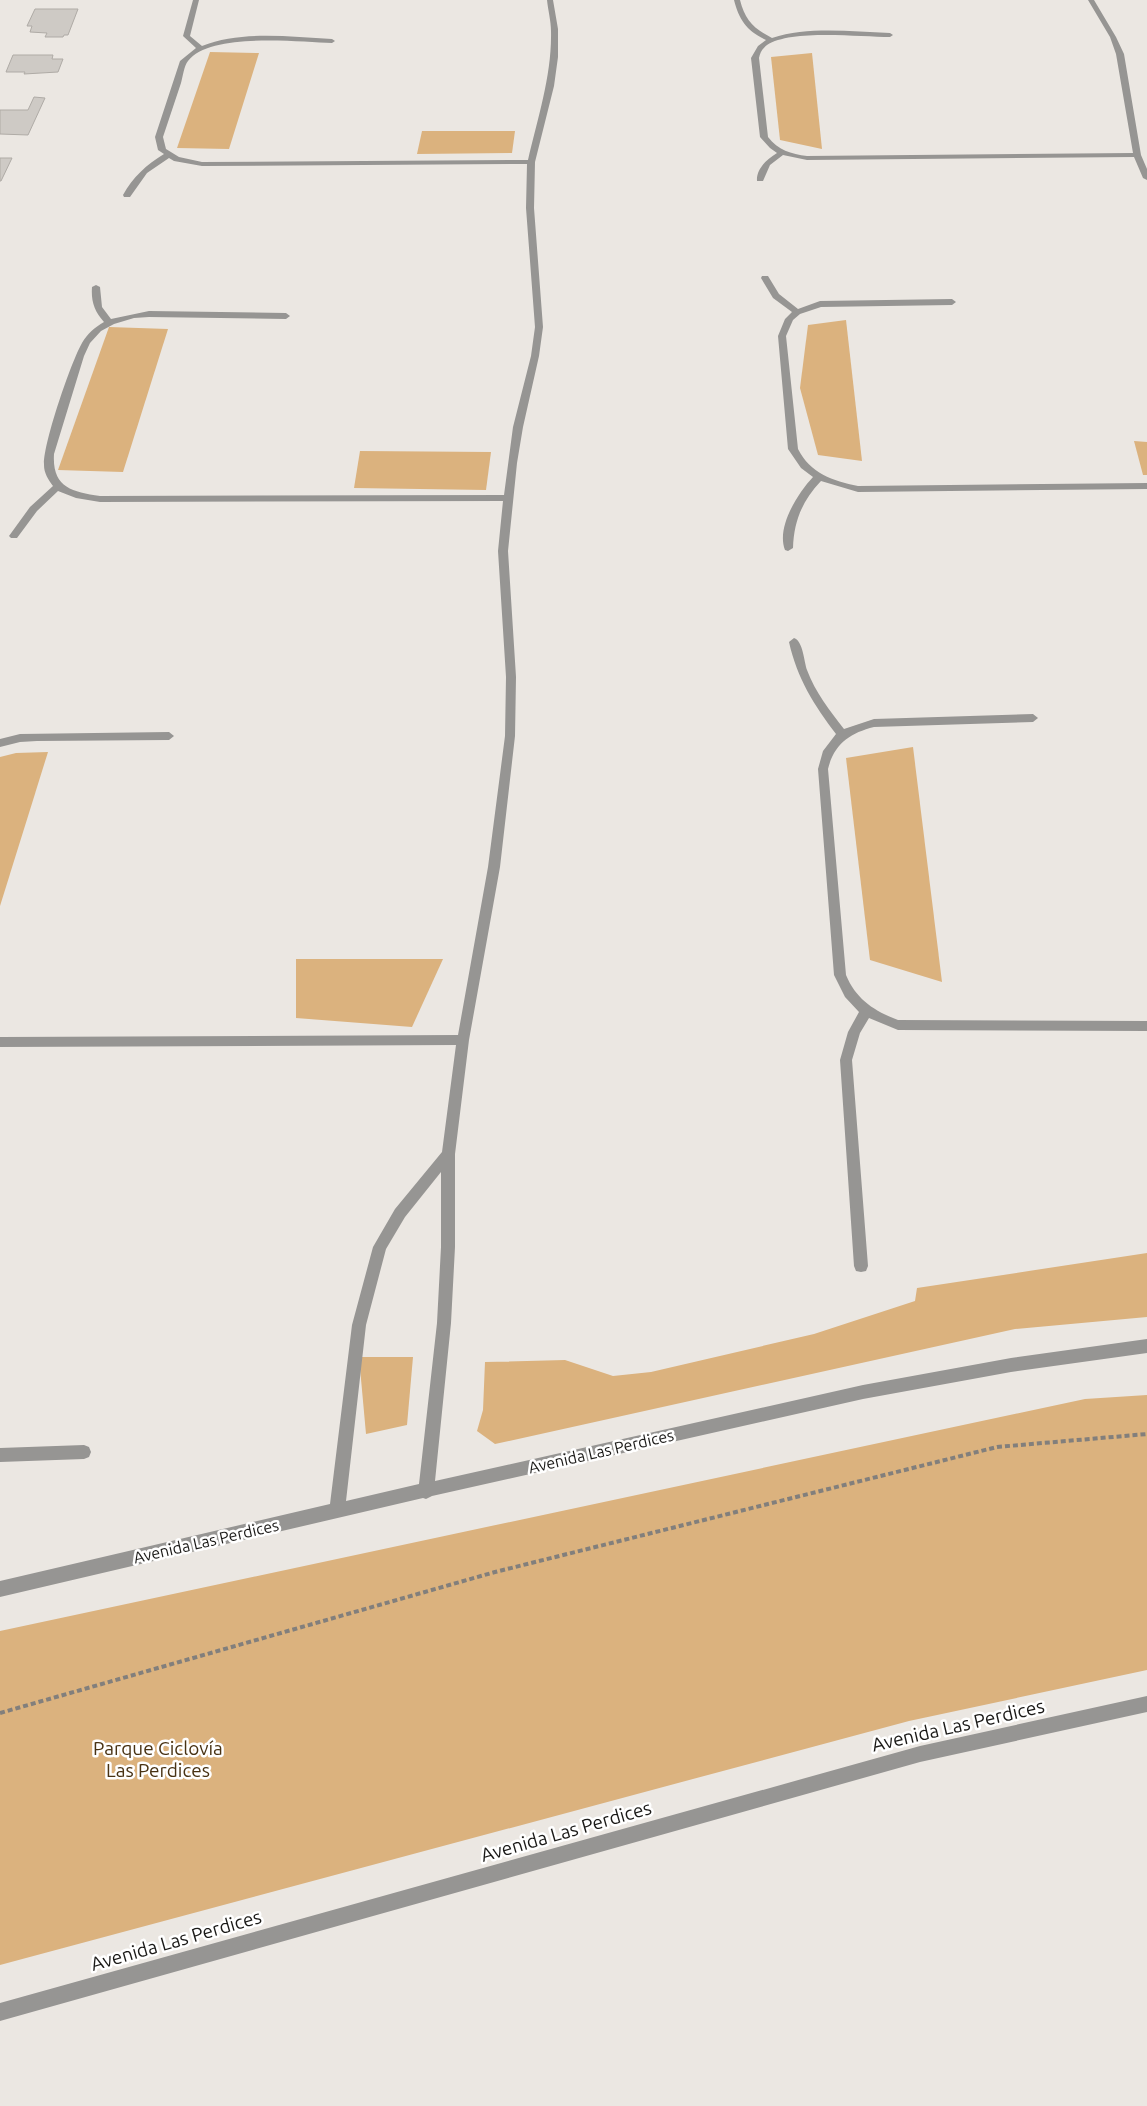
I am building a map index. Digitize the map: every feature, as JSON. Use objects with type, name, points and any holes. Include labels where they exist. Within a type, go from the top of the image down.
[{"type":"street","points":[[196,0],[186,36],[193,44],[200,48]]},
{"type":"street","points":[[426,1492],[444,1323],[448,1247],[448,1154],[463,1040],[494,867],[510,736],[511,677],[502,551],[518,427],[535,356],[539,327],[530,208],[530,162],[550,86],[554,57],[554,29],[550,0]]},
{"type":"street","points":[[737,0],[743,20],[756,33],[771,40]]},
{"type":"street","points":[[1091,0],[1113,37],[1120,54],[1137,155],[1147,178]]},
{"type":"street","points":[[890,35],[798,35],[771,40],[760,48],[755,58],[764,137],[773,148],[782,153],[808,158],[1137,155]]},
{"type":"street","points":[[332,40],[237,40],[220,42],[200,48],[184,61],[159,136],[162,150],[168,155],[202,164],[530,162]]},
{"type":"street","points":[[760,179],[767,163],[782,153]]},
{"type":"street","points":[[127,196],[132,184],[142,173],[168,155]]},
{"type":"street","points":[[765,278],[776,296],[797,312]]},
{"type":"street","points":[[96,287],[95,297],[97,306],[102,315],[110,322]]},
{"type":"street","points":[[952,302],[838,303],[807,307],[789,319],[782,336],[793,448],[798,459],[806,469],[819,477],[844,486],[877,489],[1147,486]]},
{"type":"street","points":[[286,316],[149,314],[110,322],[94,333],[84,344],[49,454],[47,466],[50,476],[58,486],[69,493],[100,499],[508,498]]},
{"type":"street","points":[[788,548],[788,532],[795,509],[808,489],[819,477]]},
{"type":"street","points":[[14,536],[35,506],[58,486]]},
{"type":"street","points":[[794,642],[811,694],[842,735]]},
{"type":"street","points":[[1033,718],[874,723],[860,726],[842,735],[830,746],[825,757],[823,769],[840,975],[844,989],[866,1012],[898,1025],[916,1027],[1147,1026]]},
{"type":"street","points":[[0,742],[37,736],[169,736]]},
{"type":"street","points":[[860,1266],[846,1060],[854,1032],[866,1012]]},
{"type":"street","points":[[0,1042],[463,1040]]},
{"type":"street","points":[[337,1510],[359,1325],[380,1248],[400,1213],[448,1154]]},
{"type":"street","name":"Avenida Las Perdices","points":[[0,1589],[337,1510],[426,1492],[863,1392],[1011,1365],[1147,1346]]},
{"type":"street","points":[[0,1455],[84,1452]]},
{"type":"street","name":"Avenida Las Perdices","points":[[0,2012],[920,1754],[1147,1704]]},
{"type":"path","points":[[0,1713],[495,1572],[997,1446],[1147,1434]]},
{"type":"green space","points":[[210,52],[259,53],[229,149],[177,148]]},
{"type":"green space","points":[[812,53],[822,149],[780,140],[771,57]]},
{"type":"green space","points":[[422,131],[515,131],[512,153],[417,154]]},
{"type":"green space","points":[[846,320],[862,461],[818,455],[800,388],[808,325]]},
{"type":"green space","points":[[109,327],[168,329],[123,472],[58,470]]},
{"type":"green space","points":[[1134,441],[1147,442],[1147,475],[1143,475]]},
{"type":"green space","points":[[360,451],[491,452],[486,490],[354,488]]},
{"type":"green space","points":[[913,747],[942,982],[870,960],[846,758]]},
{"type":"green space","points":[[48,752],[0,906],[0,757],[16,753]]},
{"type":"green space","points":[[296,959],[443,959],[412,1027],[296,1018]]},
{"type":"green space","points":[[1147,1253],[1147,1317],[1015,1329],[495,1444],[477,1431],[483,1410],[485,1362],[565,1360],[613,1376],[651,1372],[814,1334],[915,1301],[917,1288]]},
{"type":"green space","points":[[359,1357],[413,1357],[407,1425],[366,1434]]},
{"type":"green space","name":"Parque Ciclovía Las Perdices","points":[[1147,1395],[1147,1670],[909,1721],[0,1965],[0,1631],[1085,1399]]},
{"type":"building","points":[[35,9],[78,9],[68,35],[63,37],[45,37],[47,33],[30,32],[32,26],[27,26]]},
{"type":"building","points":[[13,55],[53,55],[52,59],[63,59],[58,72],[24,74],[25,72],[6,72]]},
{"type":"building","points":[[34,97],[45,98],[28,135],[0,134],[0,110],[28,110]]},
{"type":"building","points":[[0,158],[12,158],[1,181],[0,181]]}]
